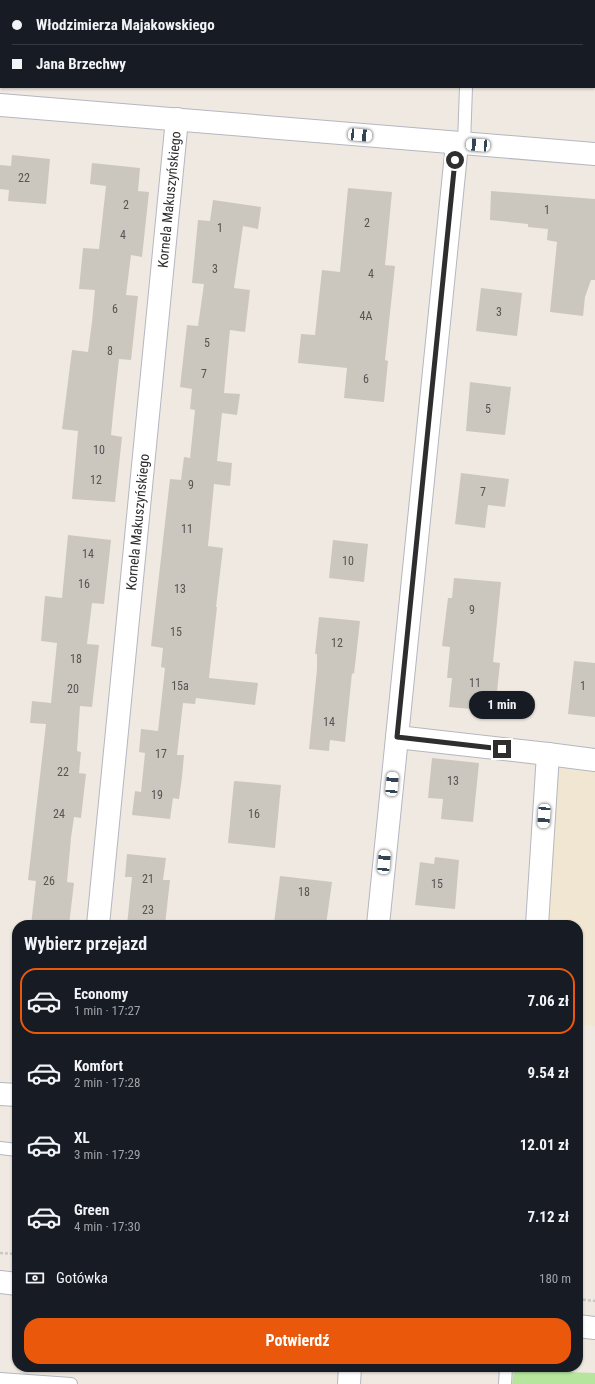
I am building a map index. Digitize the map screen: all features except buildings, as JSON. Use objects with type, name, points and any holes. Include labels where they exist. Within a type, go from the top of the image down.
[{"type":"street","points":[[0,105],[595,154]]},
{"type":"street","name":"Kornela Makuszyńskiego","points":[[98,920],[177,119]]},
{"type":"street","points":[[379,920],[460,144]]},
{"type":"street","points":[[397,737],[595,760]]},
{"type":"street","points":[[537,920],[548,754]]},
{"type":"street","points":[[0,1094],[12,1095]]},
{"type":"street","points":[[0,1282],[12,1283]]},
{"type":"street","points":[[583,1327],[595,1328]]},
{"type":"street","points":[[349,1384],[350,1372]]},
{"type":"lane","points":[[460,144],[466,88]]},
{"type":"lane","points":[[0,1148],[12,1149]]},
{"type":"lane","points":[[505,1384],[506,1372]]},
{"type":"lane","points":[[0,1379],[71,1384]]},
{"type":"path","points":[[0,1253],[12,1254]]},
{"type":"path","points":[[583,1300],[595,1301]]},
{"type":"shaded area","points":[[558,755],[595,761],[595,1026],[583,1025],[583,920],[547,920]]},
{"type":"green space","points":[[514,1372],[595,1373],[595,1384],[512,1384]]},
{"type":"route","points":[[455,160],[397,737],[502,749]]}]
